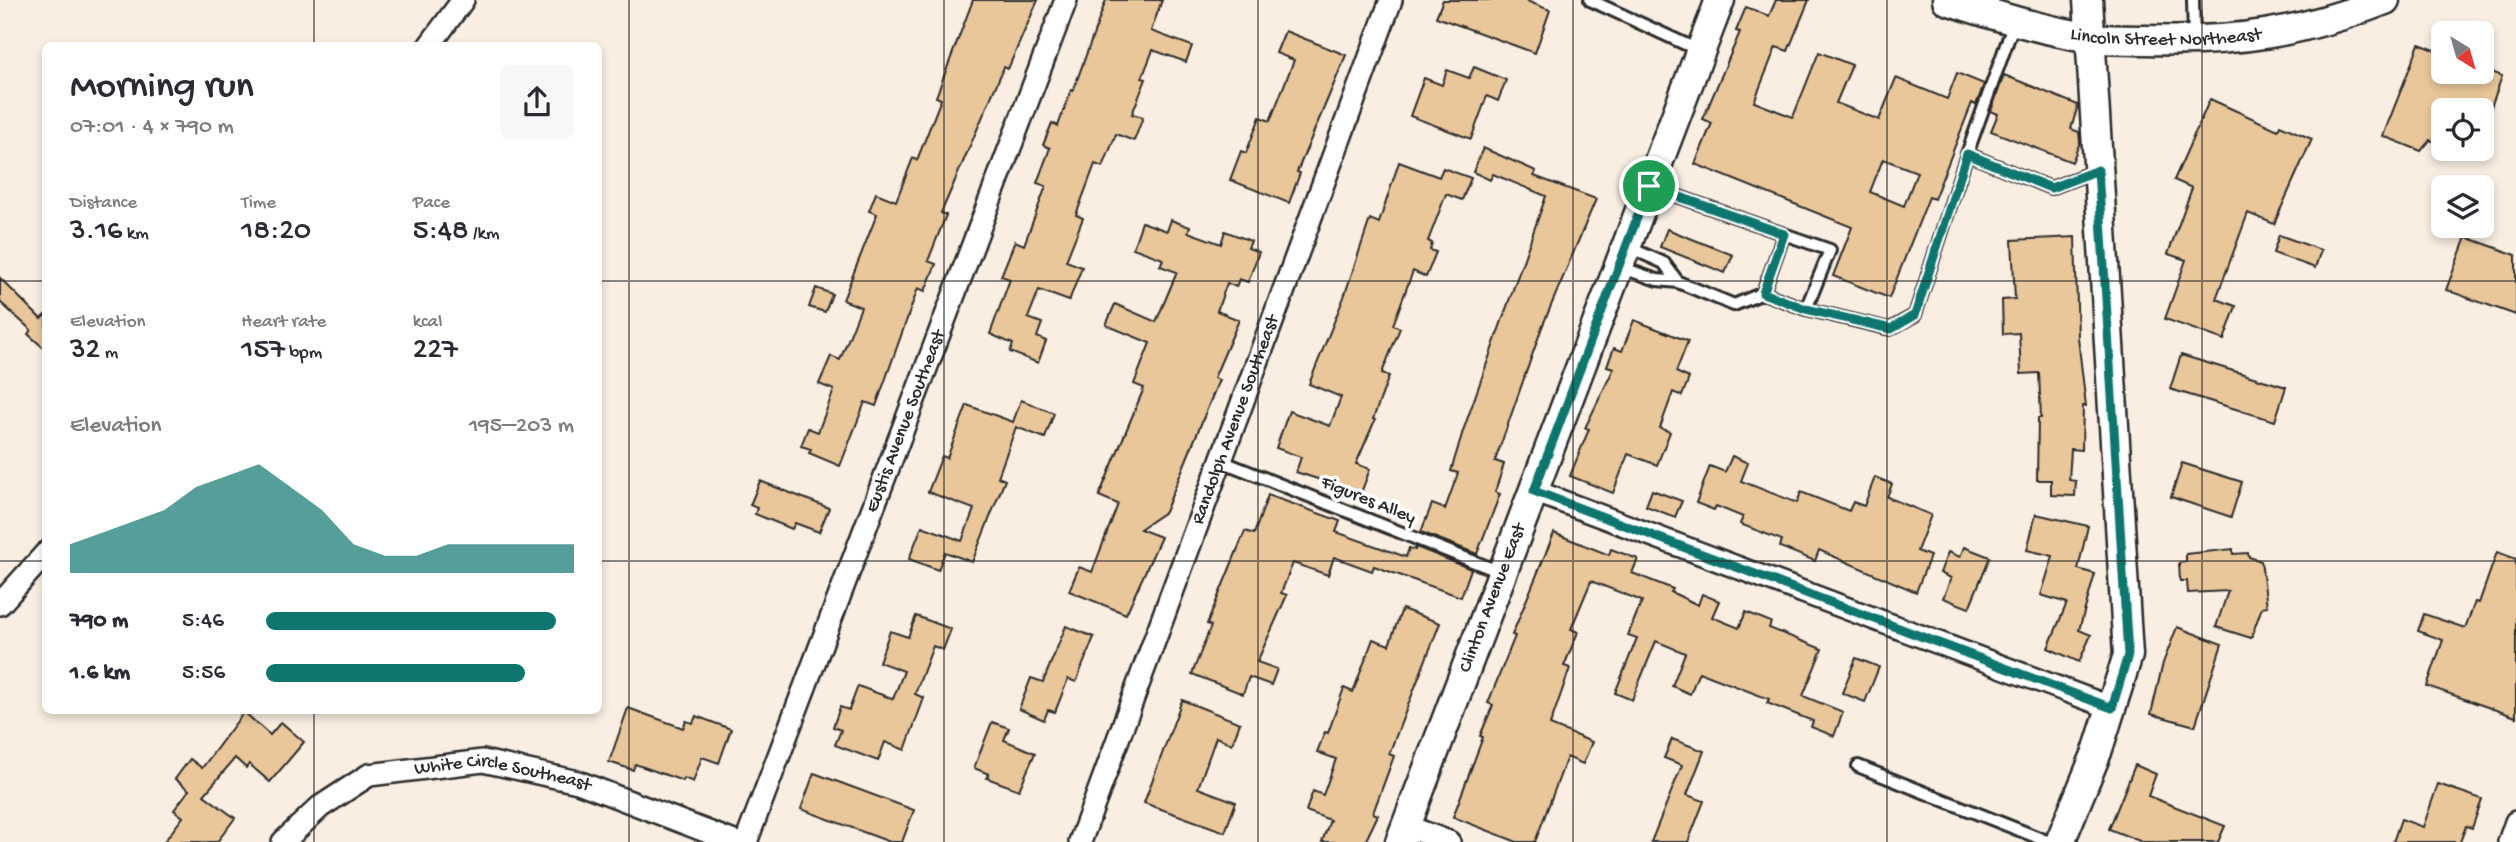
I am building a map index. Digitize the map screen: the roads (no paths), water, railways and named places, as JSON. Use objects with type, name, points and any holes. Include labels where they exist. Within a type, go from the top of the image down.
[{"type":"street","points":[[432,42],[463,0]]},
{"type":"street","name":"Eustis Avenue Southeast","points":[[746,842],[1066,0]]},
{"type":"street","name":"Randolph Avenue Southeast","points":[[1080,842],[1391,0]]},
{"type":"street","name":"Clinton Avenue East","points":[[1403,834],[1720,0]]},
{"type":"street","name":"Lincoln Street Northeast","points":[[1947,0],[2015,22],[2089,38],[2194,41],[2260,37],[2348,15],[2385,0]]},
{"type":"street","points":[[2060,842],[2112,708],[2128,655],[2088,0]]},
{"type":"street","points":[[1534,491],[2112,708]]},
{"type":"street","points":[[0,604],[42,557]]},
{"type":"street","name":"White Circle Southeast","points":[[283,842],[320,807],[369,775],[483,761],[578,782],[734,842]]},
{"type":"street","points":[[2509,842],[2516,822]]},
{"type":"street","points":[[1403,834],[1449,842]]},
{"type":"lane","points":[[1590,0],[1701,51]]},
{"type":"lane","points":[[2193,0],[2194,41]]},
{"type":"lane","points":[[1622,257],[1657,280],[1678,282],[1734,305],[1763,293],[1806,309],[1891,329],[1915,315],[1967,154],[2015,22]]},
{"type":"lane","points":[[1967,154],[2051,188],[2098,170]]},
{"type":"lane","points":[[1649,186],[1830,250],[1806,309]]},
{"type":"lane","points":[[1763,293],[1784,234]]},
{"type":"lane","points":[[1622,257],[1664,263],[1678,282]]},
{"type":"lane","name":"Figures Alley","points":[[1221,461],[1502,573]]},
{"type":"lane","points":[[1858,766],[2049,842]]}]
